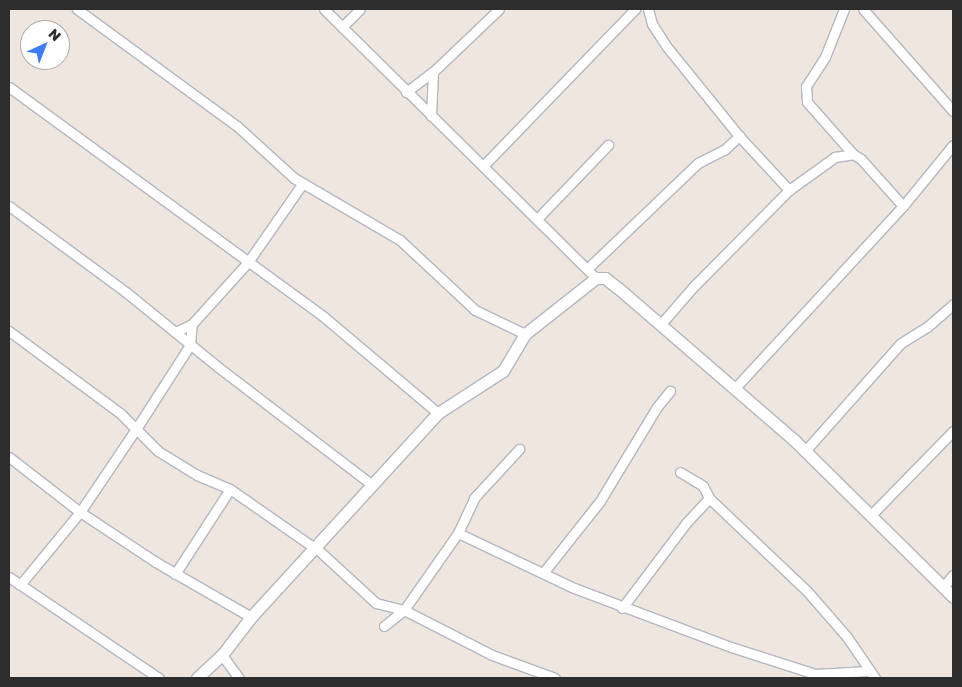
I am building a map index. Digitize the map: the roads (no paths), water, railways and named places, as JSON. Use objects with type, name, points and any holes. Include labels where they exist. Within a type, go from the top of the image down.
[{"type":"street","points":[[77,9],[237,126],[279,167],[400,240],[475,310],[524,334]]},
{"type":"street","points":[[324,9],[596,278],[612,283],[805,451],[953,597]]},
{"type":"street","points":[[342,26],[360,9]]},
{"type":"street","points":[[406,92],[433,72],[499,9]]},
{"type":"street","points":[[483,166],[636,9]]},
{"type":"street","points":[[648,9],[658,35],[739,136],[789,190]]},
{"type":"street","points":[[844,9],[825,57],[806,86],[807,102],[853,154],[861,159],[904,206]]},
{"type":"street","points":[[863,9],[953,111]]},
{"type":"street","points":[[431,116],[433,72]]},
{"type":"street","points":[[9,87],[324,317],[438,413]]},
{"type":"street","points":[[587,269],[698,164],[724,150],[739,136]]},
{"type":"street","points":[[537,219],[608,145]]},
{"type":"street","points":[[734,388],[904,206],[953,145]]},
{"type":"street","points":[[660,326],[694,286],[789,190],[835,157],[853,154]]},
{"type":"street","points":[[175,332],[192,324],[248,262],[303,183]]},
{"type":"street","points":[[9,206],[372,484]]},
{"type":"street","points":[[198,678],[222,656],[251,617],[438,413],[502,372],[524,334],[596,278]]},
{"type":"street","points":[[805,451],[901,343],[927,327],[953,304]]},
{"type":"street","points":[[20,585],[80,512],[136,429],[190,345],[192,324]]},
{"type":"street","points":[[9,331],[84,385],[158,450],[197,475],[230,489],[314,547],[376,603],[404,610],[492,655],[554,678]]},
{"type":"street","points":[[543,573],[600,501],[657,407],[670,392]]},
{"type":"street","points":[[870,516],[953,431]]},
{"type":"street","points":[[384,626],[404,610],[458,533],[474,498],[518,449]]},
{"type":"street","points":[[9,457],[80,512],[175,574],[251,617]]},
{"type":"street","points":[[680,472],[703,486],[709,498],[807,591],[847,637],[868,671],[875,678]]},
{"type":"street","points":[[175,574],[230,489]]},
{"type":"street","points":[[622,608],[686,523],[709,498]]},
{"type":"street","points":[[458,533],[622,608],[815,674],[841,675],[868,671]]},
{"type":"street","points":[[943,587],[953,575]]},
{"type":"street","points":[[9,578],[159,678]]},
{"type":"street","points":[[222,656],[239,678]]}]
